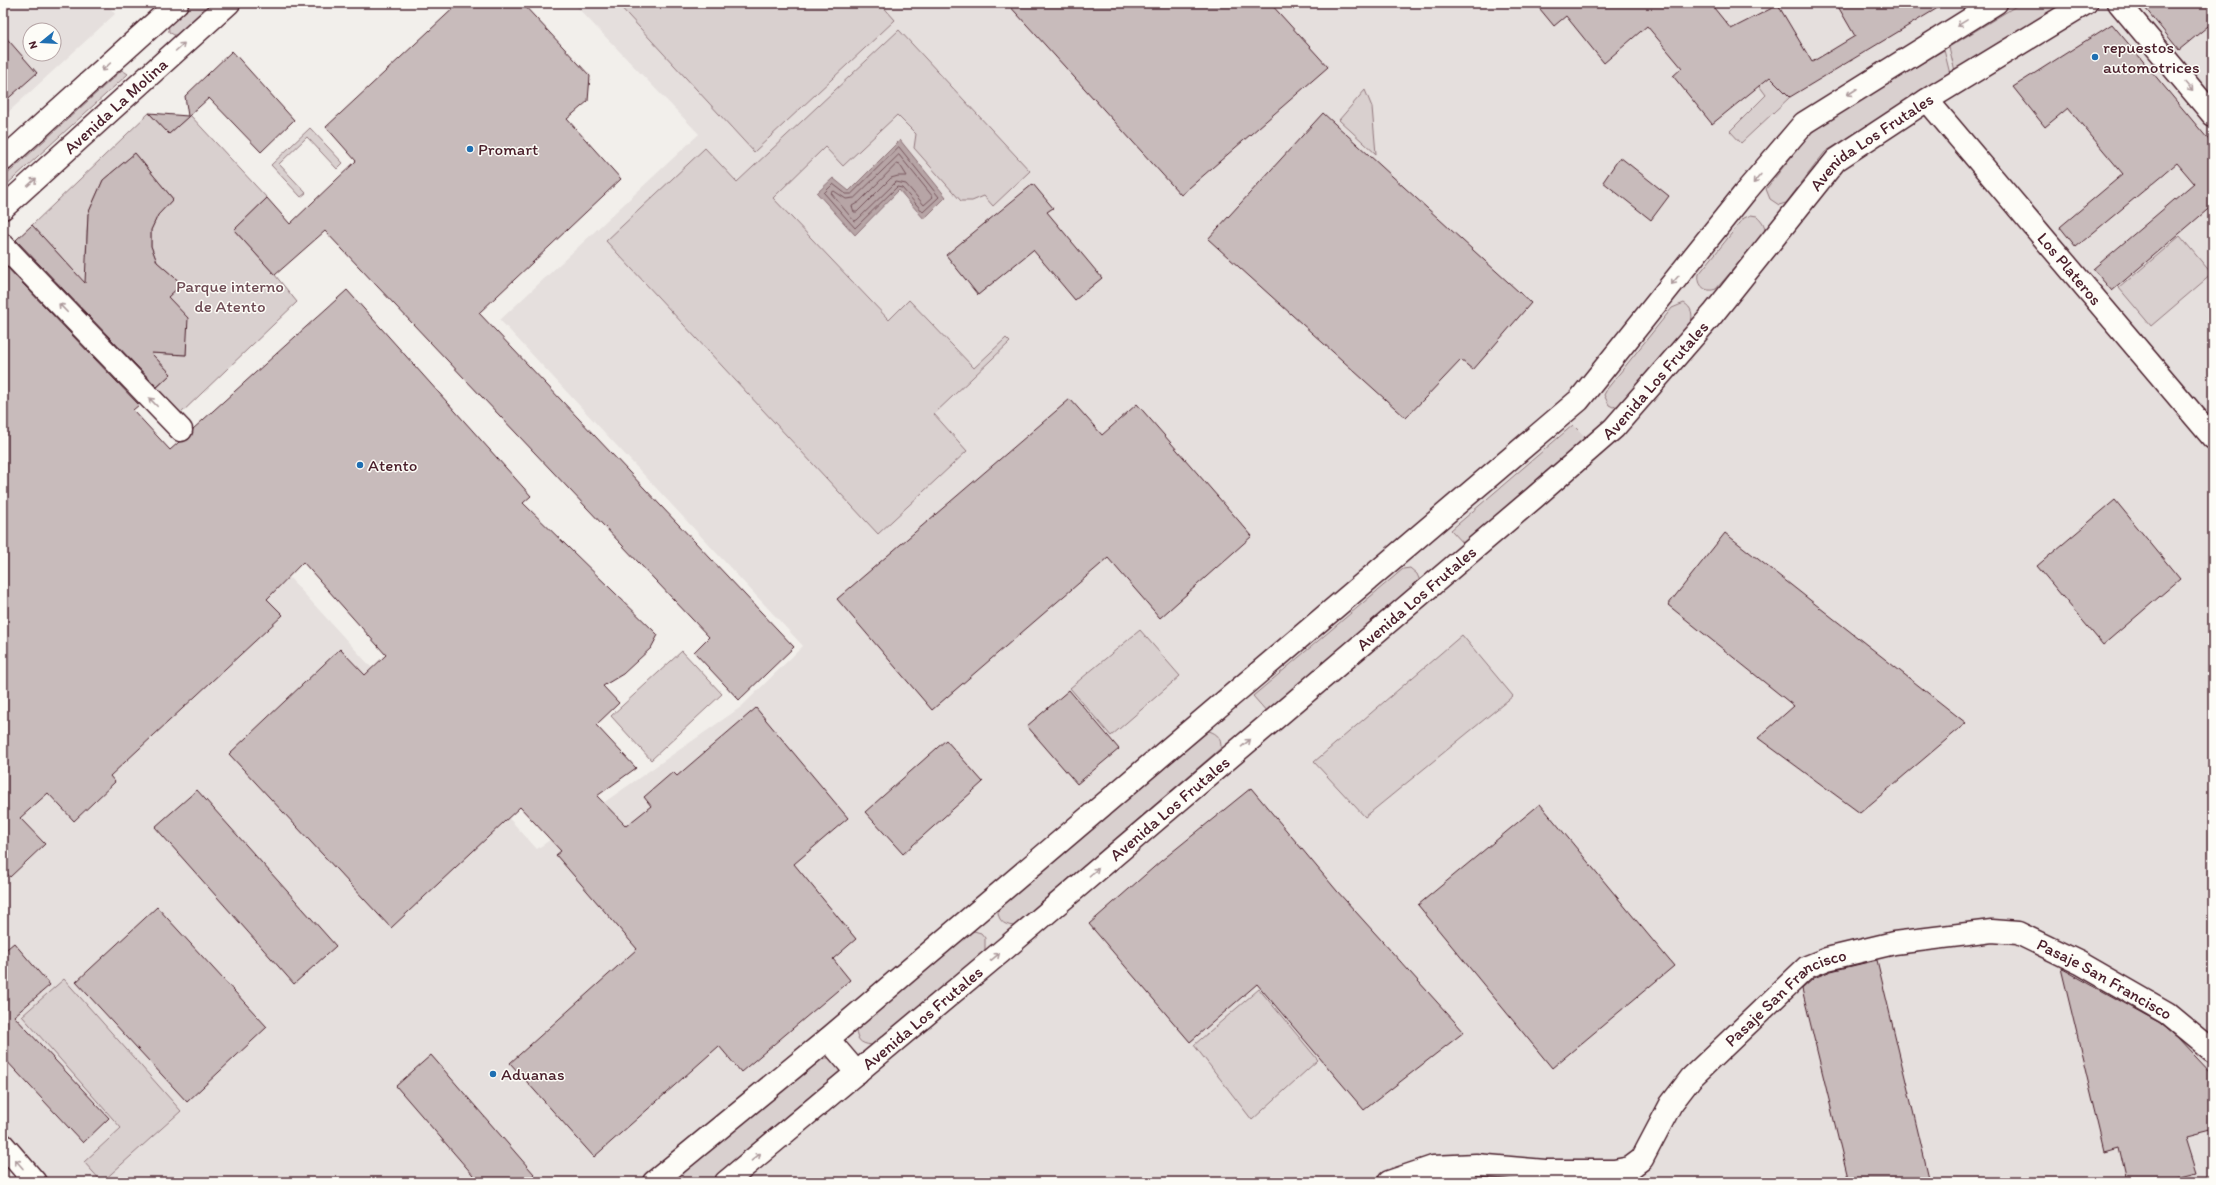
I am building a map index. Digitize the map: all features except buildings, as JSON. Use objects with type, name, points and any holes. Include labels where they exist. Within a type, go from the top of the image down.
[{"type":"main road","name":"Avenida La Molina","points":[[3,160],[177,3]]},
{"type":"main road","name":"Avenida La Molina","points":[[3,208],[229,3]]},
{"type":"main road","points":[[654,1182],[828,1039],[1579,400],[1748,190],[1804,123],[1996,3]]},
{"type":"main road","name":"Avenida Los Frutales","points":[[726,1182],[857,1073],[1535,497],[1614,428],[1713,314],[1836,160],[1927,100],[2086,3]]},
{"type":"main road","points":[[2119,3],[2213,115]]},
{"type":"main road","points":[[131,44],[154,70]]},
{"type":"main road","name":"Los Plateros","points":[[1927,100],[2213,438]]},
{"type":"main road","points":[[3,245],[180,430]]},
{"type":"main road","name":"Pasaje San Francisco","points":[[1389,1182],[1433,1167],[1476,1165],[1545,1171],[1608,1171],[1630,1168],[1642,1158],[1671,1104],[1691,1078],[1807,967],[1827,959],[1894,943],[1992,931],[2018,933],[2080,963],[2166,1013],[2213,1051]]},
{"type":"main road","points":[[828,1039],[857,1073]]},
{"type":"main road","points":[[3,1145],[35,1182]]},
{"type":"shaded area","points":[[3,3],[106,3],[115,14],[3,117]]},
{"type":"shaded area","points":[[573,3],[2213,3],[2213,1182],[49,1182],[3,1129],[3,270],[289,577],[537,849],[741,707],[803,646],[500,320],[699,134]]},
{"type":"green space","points":[[188,3],[217,3],[182,35],[174,35],[169,32],[168,21]]},
{"type":"green space","points":[[617,3],[880,3],[895,20],[754,152]]},
{"type":"green space","points":[[2021,3],[2068,3],[1955,71],[1949,47]]},
{"type":"green space","points":[[899,30],[1030,171],[993,206],[984,196],[972,201],[961,201],[914,148],[916,134],[897,115],[843,166],[825,147],[773,198],[889,320],[909,300],[974,368],[1006,338],[1010,342],[934,414],[967,451],[878,534],[606,241],[705,148],[737,182]]},
{"type":"green space","points":[[1944,50],[1950,74],[1825,152],[1786,203],[1779,205],[1770,199],[1766,189],[1807,137],[1820,125]]},
{"type":"green space","points":[[1759,66],[1790,97],[1741,143],[1730,131],[1766,95],[1751,75]]},
{"type":"green space","points":[[122,70],[128,74],[3,188],[3,178]]},
{"type":"green space","points":[[1365,90],[1372,107],[1376,154],[1339,120]]},
{"type":"green space","name":"Parque interno de Atento","points":[[149,113],[169,134],[190,115],[267,198],[234,230],[275,275],[297,302],[178,416],[153,392],[171,374],[151,353],[186,355],[186,317],[168,297],[182,284],[157,262],[151,246],[151,230],[158,215],[173,199],[135,153],[103,180],[88,214],[86,254],[105,289],[100,299],[84,282],[66,300],[53,286],[72,269],[32,225]]},
{"type":"green space","points":[[310,128],[343,163],[337,169],[307,137],[279,164],[306,193],[301,197],[271,165]]},
{"type":"green space","points":[[1751,215],[1757,216],[1762,222],[1765,229],[1764,234],[1716,289],[1709,290],[1703,288],[1699,282],[1699,274],[1744,218]]},
{"type":"green space","points":[[2180,236],[2212,274],[2151,326],[2119,288]]},
{"type":"green space","points":[[1684,303],[1689,307],[1691,312],[1691,323],[1623,404],[1613,407],[1609,405],[1604,395],[1607,389],[1672,308]]},
{"type":"green space","points":[[1573,425],[1589,441],[1465,545],[1451,530]]},
{"type":"green space","points":[[1410,568],[1417,574],[1420,581],[1268,713],[1253,696],[1403,569]]},
{"type":"green space","points":[[1140,630],[1180,676],[1111,736],[1070,688]]},
{"type":"green space","points":[[1462,635],[1513,696],[1365,817],[1314,762]]},
{"type":"green space","points":[[682,651],[722,694],[651,760],[611,716]]},
{"type":"green space","points":[[1209,731],[1218,737],[1221,748],[1014,926],[1001,921],[998,915],[998,907]]},
{"type":"green space","points":[[974,931],[981,933],[985,938],[985,952],[875,1045],[867,1044],[859,1040],[856,1029],[966,934]]},
{"type":"green space","points":[[64,979],[181,1111],[102,1182],[84,1162],[121,1128],[22,1016]]},
{"type":"green space","points":[[1259,989],[1318,1060],[1252,1120],[1194,1045]]},
{"type":"green space","points":[[821,1058],[833,1058],[840,1065],[842,1077],[715,1182],[669,1182]]},
{"type":"water","points":[[900,140],[946,197],[924,219],[899,190],[855,235],[817,193],[833,178],[849,191]]},
{"type":"place","name":"repuestos automotrices","points":[[2095,57]]},
{"type":"place","name":"Promart","points":[[470,149]]},
{"type":"place","name":"Atento","points":[[360,465]]},
{"type":"place","name":"Aduanas","points":[[493,1074]]}]
